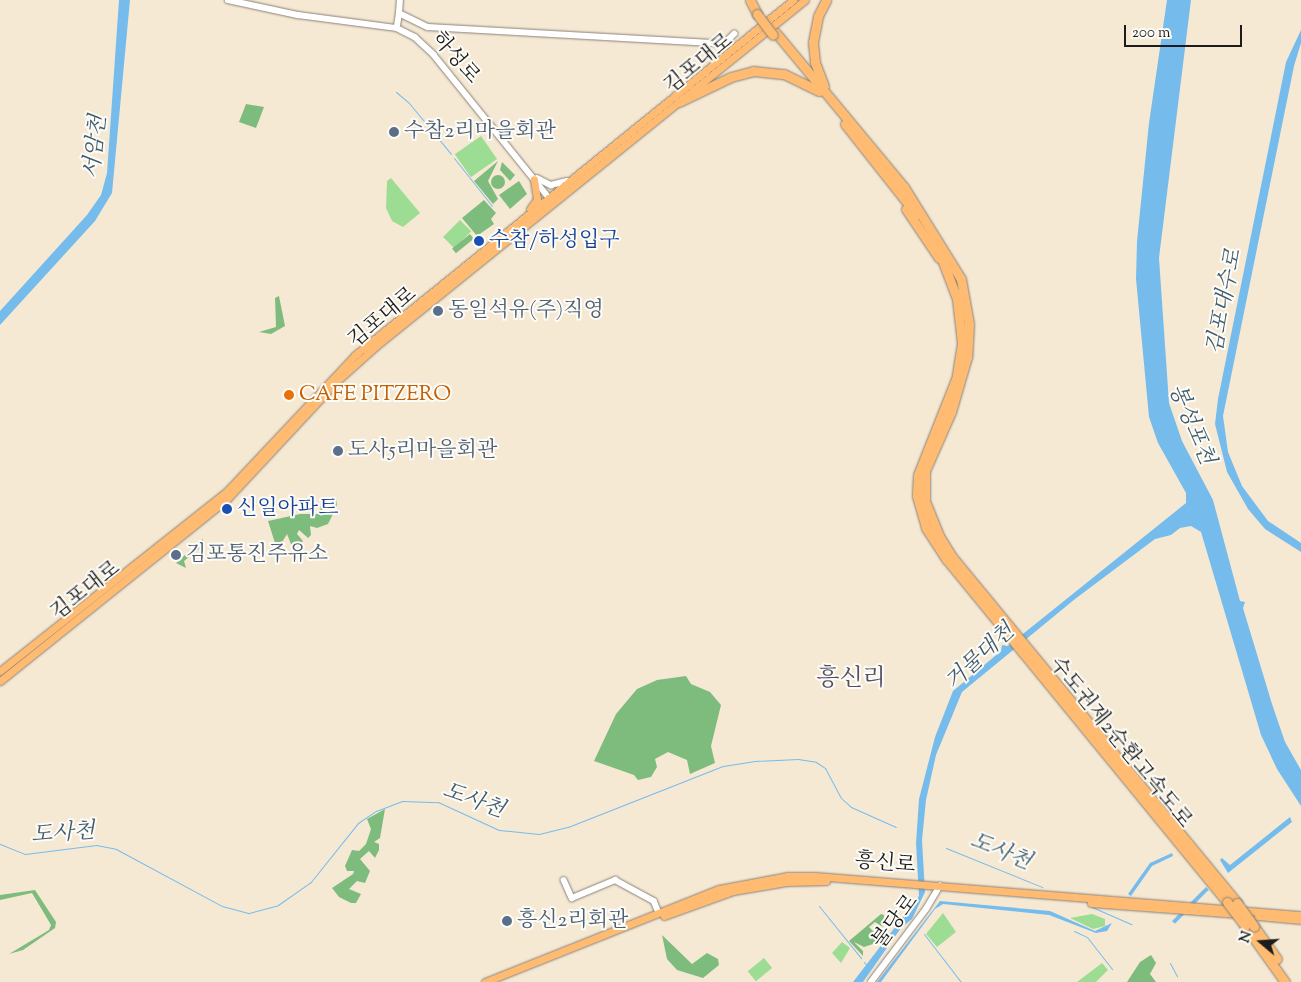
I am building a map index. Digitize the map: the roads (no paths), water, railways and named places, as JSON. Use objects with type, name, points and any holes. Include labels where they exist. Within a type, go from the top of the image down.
[{"type":"highway","points":[[750,0],[774,34],[901,189],[950,264]]},
{"type":"highway","points":[[754,0],[759,13]]},
{"type":"highway","points":[[823,92],[815,62],[813,42],[818,16],[826,0]]},
{"type":"highway","points":[[679,102],[732,77],[753,71],[784,74],[823,92]]},
{"type":"highway","name":"수도권제2순환고속도로","points":[[950,264],[960,313],[962,343],[956,379],[918,475],[918,496],[926,528],[938,548],[1027,651],[1237,903],[1285,982]]},
{"type":"highway","name":"수도권제2순환고속도로","points":[[950,264],[967,303],[968,348],[957,397],[928,459],[924,485],[929,515],[953,558],[1009,630]]},
{"type":"highway","name":"수도권제2순환고속도로","points":[[1027,651],[1227,902],[1250,926],[1292,982]]},
{"type":"main road","name":"김포대로","points":[[0,671],[226,491],[338,370],[524,218],[552,199],[569,181],[793,0]]},
{"type":"main road","name":"김포대로","points":[[0,681],[212,512],[267,460],[348,370],[552,199],[679,102],[805,0]]},
{"type":"main road","points":[[524,218],[536,199],[535,179]]},
{"type":"main road","name":"흥신로","points":[[485,982],[719,889],[774,878],[815,876],[931,888],[1301,915]]},
{"type":"main road","name":"흥신로","points":[[497,982],[733,891],[813,881],[913,886]]},
{"type":"main road","name":"흥신로","points":[[1190,908],[1301,920]]},
{"type":"street","name":"하성로","points":[[228,0],[325,19],[384,26],[411,34],[434,55],[552,199]]},
{"type":"street","name":"하성로","points":[[238,0],[397,26],[413,33],[428,45],[535,179]]},
{"type":"street","points":[[397,26],[400,0]]},
{"type":"street","name":"하성로","points":[[399,13],[428,27],[721,43],[734,34]]},
{"type":"street","points":[[535,179],[551,185],[569,181]]},
{"type":"street","points":[[564,880],[572,898],[615,880],[654,901],[660,913]]},
{"type":"street","name":"불당로","points":[[875,980],[939,888]]},
{"type":"water","points":[[119,0],[130,0],[112,193],[95,221],[0,325],[0,311],[87,215],[101,195],[107,173]]},
{"type":"water","points":[[1167,0],[1191,0],[1159,258],[1169,403],[1182,441],[1213,500],[1240,601],[1245,602],[1243,608],[1272,704],[1285,742],[1301,770],[1301,806],[1277,769],[1261,735],[1201,532],[1191,526],[1180,528],[1171,535],[1155,539],[1075,599],[962,692],[936,755],[926,800],[922,840],[925,892],[912,919],[901,928],[863,982],[853,982],[919,896],[916,843],[919,799],[935,737],[953,691],[1001,651],[1002,645],[1008,646],[1186,503],[1186,493],[1158,443],[1149,417],[1136,279],[1137,241],[1149,123]]},
{"type":"water","points":[[1301,30],[1301,43],[1294,66],[1223,416],[1228,452],[1242,486],[1268,521],[1301,543],[1301,552],[1265,529],[1248,509],[1227,472],[1215,424],[1218,399],[1286,62]]},
{"type":"water","points":[[1290,817],[1292,822],[1228,873],[1220,860],[1222,858],[1230,865]]},
{"type":"water","points":[[1172,853],[1173,856],[1152,866],[1131,896],[1128,894],[1150,863]]},
{"type":"water","points":[[1206,887],[1209,890],[1175,924],[1172,921]]},
{"type":"water","points":[[940,901],[1050,911],[1095,931],[1112,923],[1107,931],[1096,933],[1049,915],[943,904],[935,909],[881,982],[877,982]]},
{"type":"waterway","points":[[396,92],[409,103],[451,154]]},
{"type":"waterway","points":[[454,158],[492,206]]},
{"type":"waterway","name":"도사천","points":[[0,844],[25,854],[96,845],[116,849],[222,906],[249,913],[278,905],[310,883],[358,823],[376,811],[402,801],[438,802],[499,830],[539,834],[568,827],[723,766],[754,761],[798,759],[816,762],[825,768],[841,798],[851,807],[896,827]]},
{"type":"waterway","name":"도사천","points":[[946,848],[1042,887]]},
{"type":"waterway","points":[[819,906],[861,958]]},
{"type":"waterway","name":"도사천","points":[[1092,907],[1131,924]]},
{"type":"waterway","points":[[1074,931],[1087,937],[1112,969]]},
{"type":"waterway","points":[[924,934],[961,982]]},
{"type":"waterway","points":[[864,962],[868,967]]},
{"type":"waterway","name":"김포대수로","points":[[1170,963],[1177,976]]},
{"type":"place","name":"수참2리마을회관","points":[[394,132]]},
{"type":"place","name":"수참/하성입구","points":[[479,241]]},
{"type":"place","name":"동일석유(주)직영","points":[[438,311]]},
{"type":"place","name":"CAFE PITZERO","points":[[289,395]]},
{"type":"place","name":"도사5리마을회관","points":[[338,451]]},
{"type":"place","name":"신일아파트","points":[[227,509]]},
{"type":"place","name":"김포통진주유소","points":[[176,555]]},
{"type":"place","name":"흥신2리회관","points":[[507,921]]},
{"type":"district","name":"흥신리","points":[[851,680]]},
{"type":"water label","name":"서암천","points":[[97,147]]},
{"type":"water label","name":"봉성포천","points":[[1190,425]]},
{"type":"water label","name":"거물대천","points":[[981,658]]}]
